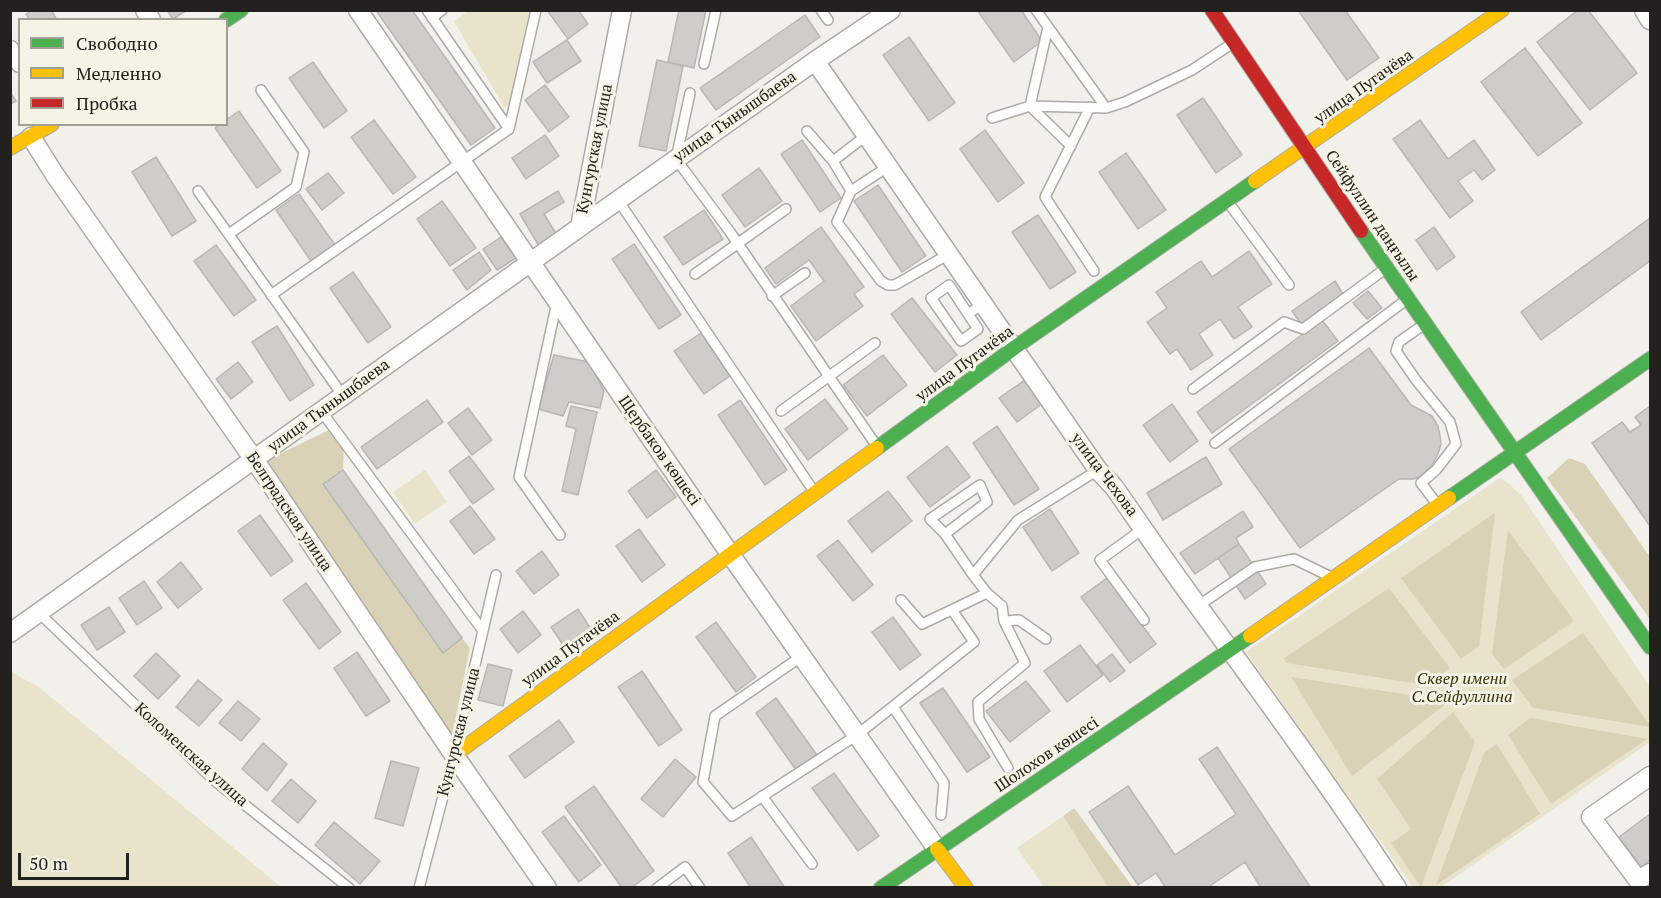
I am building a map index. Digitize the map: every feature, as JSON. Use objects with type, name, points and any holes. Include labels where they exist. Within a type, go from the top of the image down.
[{"type":"main road","points":[[228,19],[241,10]]},
{"type":"main road","name":"Сейфуллин даңғылы","points":[[1212,10],[1513,453]]},
{"type":"main road","name":"улица Пугачёва","points":[[454,755],[1014,348],[1306,148],[1502,10]]},
{"type":"main road","points":[[10,148],[49,126]]},
{"type":"main road","name":"Шолохов көшесі","points":[[881,888],[1650,359]]},
{"type":"main road","points":[[1513,453],[1650,646]]},
{"type":"main road","name":"Щербаков көшесі","points":[[937,849],[966,888]]},
{"type":"street","name":"Щербаков көшесі","points":[[358,10],[730,554],[937,849]]},
{"type":"street","name":"Кунгурская улица","points":[[531,262],[580,227],[622,10]]},
{"type":"street","points":[[1644,10],[1650,20]]},
{"type":"street","name":"улица Тынышбаева","points":[[580,227],[889,11]]},
{"type":"street","name":"улица Чехова","points":[[815,61],[949,254],[976,309],[1014,348],[1098,470],[1114,487],[1144,528],[1350,816],[1397,888]]},
{"type":"street","name":"Белградская улица","points":[[31,137],[546,888]]},
{"type":"street","name":"улица Тынышбаева","points":[[10,633],[531,262]]},
{"type":"street","points":[[1650,776],[1591,817],[1638,880],[1650,873]]},
{"type":"lane","points":[[442,10],[430,14],[509,129]]},
{"type":"lane","points":[[272,295],[509,129],[536,10]]},
{"type":"lane","points":[[704,64],[716,10]]},
{"type":"lane","points":[[821,10],[828,20]]},
{"type":"lane","points":[[1036,10],[1106,108]]},
{"type":"lane","points":[[1030,106],[1048,27]]},
{"type":"lane","points":[[992,118],[1030,106],[1106,108],[1125,102],[1192,70],[1234,43]]},
{"type":"lane","points":[[229,234],[296,187],[304,153],[261,90]]},
{"type":"lane","points":[[690,93],[676,159],[877,447]]},
{"type":"lane","points":[[1030,106],[1071,146]]},
{"type":"lane","points":[[1090,107],[1045,198],[1094,271]]},
{"type":"lane","points":[[807,131],[833,161],[851,191]]},
{"type":"lane","points":[[833,161],[867,135]]},
{"type":"lane","points":[[889,166],[851,191],[837,222],[885,284],[891,286],[949,254]]},
{"type":"lane","points":[[198,191],[343,396]]},
{"type":"lane","points":[[618,200],[815,492]]},
{"type":"lane","points":[[1228,202],[1289,285]]},
{"type":"lane","points":[[695,274],[786,209]]},
{"type":"lane","points":[[1193,389],[1284,321],[1303,329],[1387,267]]},
{"type":"lane","points":[[772,296],[805,273]]},
{"type":"lane","points":[[949,285],[976,309],[978,329],[961,341],[931,298],[949,285]]},
{"type":"lane","points":[[1215,442],[1408,298]]},
{"type":"lane","points":[[557,302],[519,477],[560,535]]},
{"type":"lane","points":[[1424,324],[1399,342],[1396,351],[1450,422],[1456,444],[1436,470],[1421,483],[1438,506]]},
{"type":"lane","points":[[781,411],[874,343]]},
{"type":"lane","points":[[322,412],[483,631]]},
{"type":"lane","points":[[973,575],[1018,520],[1098,470]]},
{"type":"lane","points":[[945,534],[987,502],[980,485],[930,519],[945,534],[987,593],[1002,606],[1004,621],[1025,663],[978,702],[979,719],[1008,768]]},
{"type":"lane","points":[[1144,528],[1100,560],[1144,620]]},
{"type":"lane","points":[[1198,606],[1255,567],[1294,559],[1334,578]]},
{"type":"lane","name":"Кунгурская улица","points":[[419,888],[454,755],[496,575]]},
{"type":"lane","points":[[902,600],[922,624],[987,593]]},
{"type":"lane","points":[[802,656],[715,716],[703,782],[732,816],[857,735],[974,642],[952,610]]},
{"type":"lane","name":"Коломенская улица","points":[[39,613],[215,781],[349,888]]},
{"type":"lane","points":[[1004,621],[1019,620],[1046,639]]},
{"type":"lane","points":[[893,707],[944,783],[941,815]]},
{"type":"lane","points":[[762,796],[812,864]]},
{"type":"lane","points":[[657,888],[685,867],[700,888]]},
{"type":"green space","points":[[469,11],[536,11],[515,102],[504,107],[454,21]]},
{"type":"green space","points":[[425,470],[447,502],[415,524],[393,492]]},
{"type":"green space","name":"Сквер имени С.Сейфуллина","points":[[1500,478],[1521,495],[1650,687],[1650,742],[1441,887],[1413,887],[1246,652]]},
{"type":"green space","points":[[10,671],[40,688],[281,887],[11,887]]},
{"type":"green space","points":[[1063,816],[1108,887],[1044,887],[1017,848]]},
{"type":"shaded area","points":[[329,430],[344,443],[343,470],[323,484],[442,652],[462,638],[470,648],[451,741],[265,461]]},
{"type":"shaded area","points":[[1569,458],[1585,464],[1650,557],[1650,619],[1547,478]]},
{"type":"shaded area","points":[[1495,513],[1479,646],[1461,659],[1401,578]]},
{"type":"shaded area","points":[[1508,530],[1574,621],[1504,669],[1492,654]]},
{"type":"shaded area","points":[[1389,588],[1450,668],[1431,682],[1433,686],[1286,663],[1284,658]]},
{"type":"shaded area","points":[[1583,633],[1650,727],[1533,708],[1512,680]]},
{"type":"shaded area","points":[[1291,677],[1443,700],[1446,704],[1352,776]]},
{"type":"shaded area","points":[[1453,712],[1475,742],[1421,887],[1391,843],[1411,829],[1377,779]]},
{"type":"shaded area","points":[[1530,718],[1647,739],[1551,804],[1508,735]]},
{"type":"shaded area","points":[[1497,744],[1540,814],[1436,885],[1484,753]]},
{"type":"shaded area","points":[[1074,808],[1132,887],[1108,887],[1063,816]]},
{"type":"building","points":[[32,10],[51,10],[56,18],[29,18],[26,14]]},
{"type":"building","points":[[167,10],[187,10],[175,18]]},
{"type":"building","points":[[379,10],[412,10],[495,128],[471,145],[377,12]]},
{"type":"building","points":[[547,10],[578,10],[588,24],[568,39]]},
{"type":"building","points":[[679,10],[706,10],[694,68],[668,62]]},
{"type":"building","points":[[977,10],[1021,10],[1042,41],[1014,62]]},
{"type":"building","points":[[1298,10],[1345,10],[1379,58],[1347,80]]},
{"type":"building","points":[[1578,10],[1588,10],[1637,73],[1590,110],[1537,42]]},
{"type":"building","points":[[805,15],[820,37],[716,110],[700,88]]},
{"type":"building","points":[[909,37],[955,103],[929,121],[883,55]]},
{"type":"building","points":[[567,40],[581,61],[547,83],[533,62]]},
{"type":"building","points":[[1525,48],[1582,123],[1538,156],[1481,82]]},
{"type":"building","points":[[657,60],[683,66],[666,151],[639,146]]},
{"type":"building","points":[[313,62],[347,111],[324,128],[289,78]]},
{"type":"building","points":[[545,85],[569,117],[549,132],[525,100]]},
{"type":"building","points":[[10,92],[16,101],[10,104]]},
{"type":"building","points":[[1203,98],[1242,155],[1216,173],[1177,115]]},
{"type":"building","points":[[239,111],[281,171],[257,188],[215,128],[228,126],[228,119]]},
{"type":"building","points":[[374,120],[416,177],[393,194],[351,137]]},
{"type":"building","points":[[1420,120],[1448,159],[1474,140],[1495,170],[1482,180],[1474,170],[1458,181],[1473,201],[1450,218],[1393,139]]},
{"type":"building","points":[[985,130],[1024,183],[998,202],[960,149]]},
{"type":"building","points":[[545,135],[559,156],[526,179],[512,158]]},
{"type":"building","points":[[802,140],[841,198],[820,212],[781,154]]},
{"type":"building","points":[[1126,153],[1166,210],[1138,229],[1099,172]]},
{"type":"building","points":[[156,157],[196,221],[172,236],[132,172]]},
{"type":"building","points":[[759,168],[782,201],[745,227],[722,195]]},
{"type":"building","points":[[328,173],[344,193],[322,210],[306,189]]},
{"type":"building","points":[[878,185],[926,256],[902,272],[854,201]]},
{"type":"building","points":[[558,191],[564,202],[544,214],[557,235],[539,246],[520,214]]},
{"type":"building","points":[[299,194],[335,245],[311,261],[276,210]]},
{"type":"building","points":[[442,201],[476,248],[450,266],[417,219]]},
{"type":"building","points":[[704,210],[723,239],[683,265],[664,237]]},
{"type":"building","points":[[1038,215],[1076,272],[1050,289],[1012,232]]},
{"type":"building","points":[[1650,218],[1650,261],[1541,340],[1521,312]]},
{"type":"building","points":[[821,227],[864,287],[854,294],[863,306],[816,341],[791,306],[824,281],[809,260],[776,284],[765,268]]},
{"type":"building","points":[[1434,227],[1455,257],[1437,270],[1416,240]]},
{"type":"building","points":[[501,237],[516,258],[497,270],[483,249]]},
{"type":"building","points":[[634,244],[681,315],[659,329],[612,259]]},
{"type":"building","points":[[216,245],[256,300],[234,316],[194,261]]},
{"type":"building","points":[[1249,251],[1272,284],[1238,307],[1252,327],[1234,339],[1220,319],[1199,334],[1213,355],[1191,370],[1177,349],[1170,354],[1147,322],[1167,308],[1156,292],[1201,261],[1212,277]]},
{"type":"building","points":[[479,252],[491,270],[467,290],[453,270]]},
{"type":"building","points":[[353,272],[391,327],[368,343],[330,288]]},
{"type":"building","points":[[1335,281],[1343,294],[1301,324],[1292,311]]},
{"type":"building","points":[[1368,291],[1382,308],[1367,319],[1353,303]]},
{"type":"building","points":[[912,298],[957,355],[935,372],[891,314]]},
{"type":"building","points":[[1322,320],[1338,341],[1212,433],[1197,412]]},
{"type":"building","points":[[277,326],[314,385],[290,401],[252,342]]},
{"type":"building","points":[[701,333],[730,376],[704,394],[674,351]]},
{"type":"building","points":[[1369,348],[1411,405],[1432,416],[1438,426],[1440,436],[1441,444],[1438,454],[1432,465],[1421,476],[1414,479],[1399,479],[1300,548],[1229,449]]},
{"type":"building","points":[[554,355],[589,362],[604,391],[600,408],[569,402],[563,416],[538,409]]},
{"type":"building","points":[[883,355],[907,385],[867,416],[843,385]]},
{"type":"building","points":[[238,362],[253,382],[231,399],[216,379]]},
{"type":"building","points":[[1025,380],[1042,404],[1017,422],[999,398]]},
{"type":"building","points":[[825,399],[848,429],[808,460],[785,429]]},
{"type":"building","points":[[427,400],[443,422],[377,469],[361,447]]},
{"type":"building","points":[[740,400],[787,470],[765,485],[718,415]]},
{"type":"building","points":[[1172,404],[1198,441],[1170,462],[1143,425]]},
{"type":"building","points":[[571,406],[597,412],[578,495],[562,491],[576,429],[566,426]]},
{"type":"building","points":[[1650,406],[1650,526],[1592,443],[1622,422],[1630,432],[1641,425],[1635,417]]},
{"type":"building","points":[[468,408],[492,440],[472,455],[448,423]]},
{"type":"building","points":[[997,426],[1039,489],[1014,505],[973,443]]},
{"type":"building","points":[[947,446],[970,477],[930,507],[907,477]]},
{"type":"building","points":[[469,456],[494,489],[473,504],[449,471]]},
{"type":"building","points":[[1206,457],[1222,484],[1163,520],[1147,493]]},
{"type":"building","points":[[343,470],[462,638],[443,653],[323,484]]},
{"type":"building","points":[[656,470],[676,497],[647,518],[628,491]]},
{"type":"building","points":[[888,491],[912,521],[872,552],[848,521]]},
{"type":"building","points":[[470,506],[495,539],[474,554],[450,521]]},
{"type":"building","points":[[1050,509],[1079,553],[1052,571],[1023,527]]},
{"type":"building","points":[[1243,511],[1253,527],[1236,538],[1239,544],[1195,574],[1180,553]]},
{"type":"building","points":[[260,515],[293,561],[271,576],[238,531]]},
{"type":"building","points":[[639,529],[665,565],[642,582],[616,546]]},
{"type":"building","points":[[838,540],[873,585],[853,601],[817,556]]},
{"type":"building","points":[[1239,544],[1266,584],[1245,599],[1218,558]]},
{"type":"building","points":[[542,551],[559,575],[534,594],[516,571]]},
{"type":"building","points":[[181,562],[202,589],[178,608],[157,582]]},
{"type":"building","points":[[1107,578],[1156,644],[1130,663],[1081,597]]},
{"type":"building","points":[[144,581],[162,608],[137,625],[119,598]]},
{"type":"building","points":[[306,583],[341,632],[319,649],[283,600]]},
{"type":"building","points":[[109,607],[125,632],[97,650],[81,625]]},
{"type":"building","points":[[578,609],[594,634],[568,652],[551,627]]},
{"type":"building","points":[[523,611],[541,635],[518,653],[500,629]]},
{"type":"building","points":[[893,617],[921,655],[900,670],[872,632]]},
{"type":"building","points":[[716,622],[756,677],[736,692],[696,637]]},
{"type":"building","points":[[1080,645],[1103,675],[1067,702],[1044,671]]},
{"type":"building","points":[[357,652],[390,701],[366,716],[334,668]]},
{"type":"building","points":[[156,653],[180,676],[158,699],[134,676]]},
{"type":"building","points":[[1112,654],[1125,671],[1110,682],[1097,665]]},
{"type":"building","points":[[488,664],[512,670],[503,706],[478,700]]},
{"type":"building","points":[[642,671],[682,730],[659,746],[618,687]]},
{"type":"building","points":[[198,680],[222,700],[199,726],[176,707]]},
{"type":"building","points":[[1026,681],[1050,711],[1010,742],[986,711]]},
{"type":"building","points":[[943,688],[990,757],[967,772],[920,703]]},
{"type":"building","points":[[776,698],[817,755],[796,770],[756,713]]},
{"type":"building","points":[[238,701],[260,719],[241,741],[219,723]]},
{"type":"building","points":[[559,720],[574,742],[525,778],[509,756]]},
{"type":"building","points":[[263,743],[287,764],[267,791],[242,769]]},
{"type":"building","points":[[1217,747],[1311,888],[1261,888],[1245,862],[1207,888],[1166,888],[1156,873],[1138,885],[1089,812],[1128,786],[1175,855],[1236,814],[1199,759]]},
{"type":"building","points":[[675,759],[696,777],[663,817],[641,799]]},
{"type":"building","points":[[391,761],[419,768],[403,826],[375,818]]},
{"type":"building","points":[[834,773],[879,836],[858,851],[812,788]]},
{"type":"building","points":[[291,779],[316,801],[298,823],[272,801]]},
{"type":"building","points":[[594,786],[654,871],[631,888],[622,888],[565,807]]},
{"type":"building","points":[[1650,814],[1650,860],[1641,867],[1619,837]]},
{"type":"building","points":[[564,816],[601,865],[579,882],[542,832]]},
{"type":"building","points":[[334,822],[380,861],[360,884],[315,845]]},
{"type":"building","points":[[751,837],[785,888],[751,888],[728,853]]},
{"type":"traffic: fast","points":[[228,19],[241,10]]},
{"type":"traffic: fast","points":[[877,448],[1014,348],[1255,181]]},
{"type":"traffic: fast","points":[[1361,231],[1650,647]]},
{"type":"traffic: fast","points":[[1449,498],[1650,359]]},
{"type":"traffic: fast","points":[[881,888],[1250,636]]},
{"type":"traffic: slow","points":[[1255,181],[1502,10]]},
{"type":"traffic: slow","points":[[10,148],[48,126]]},
{"type":"traffic: slow","points":[[454,755],[877,448]]},
{"type":"traffic: slow","points":[[1250,636],[1449,498]]},
{"type":"traffic: slow","points":[[937,849],[966,888]]},
{"type":"traffic: jam","points":[[1212,10],[1361,231]]}]
